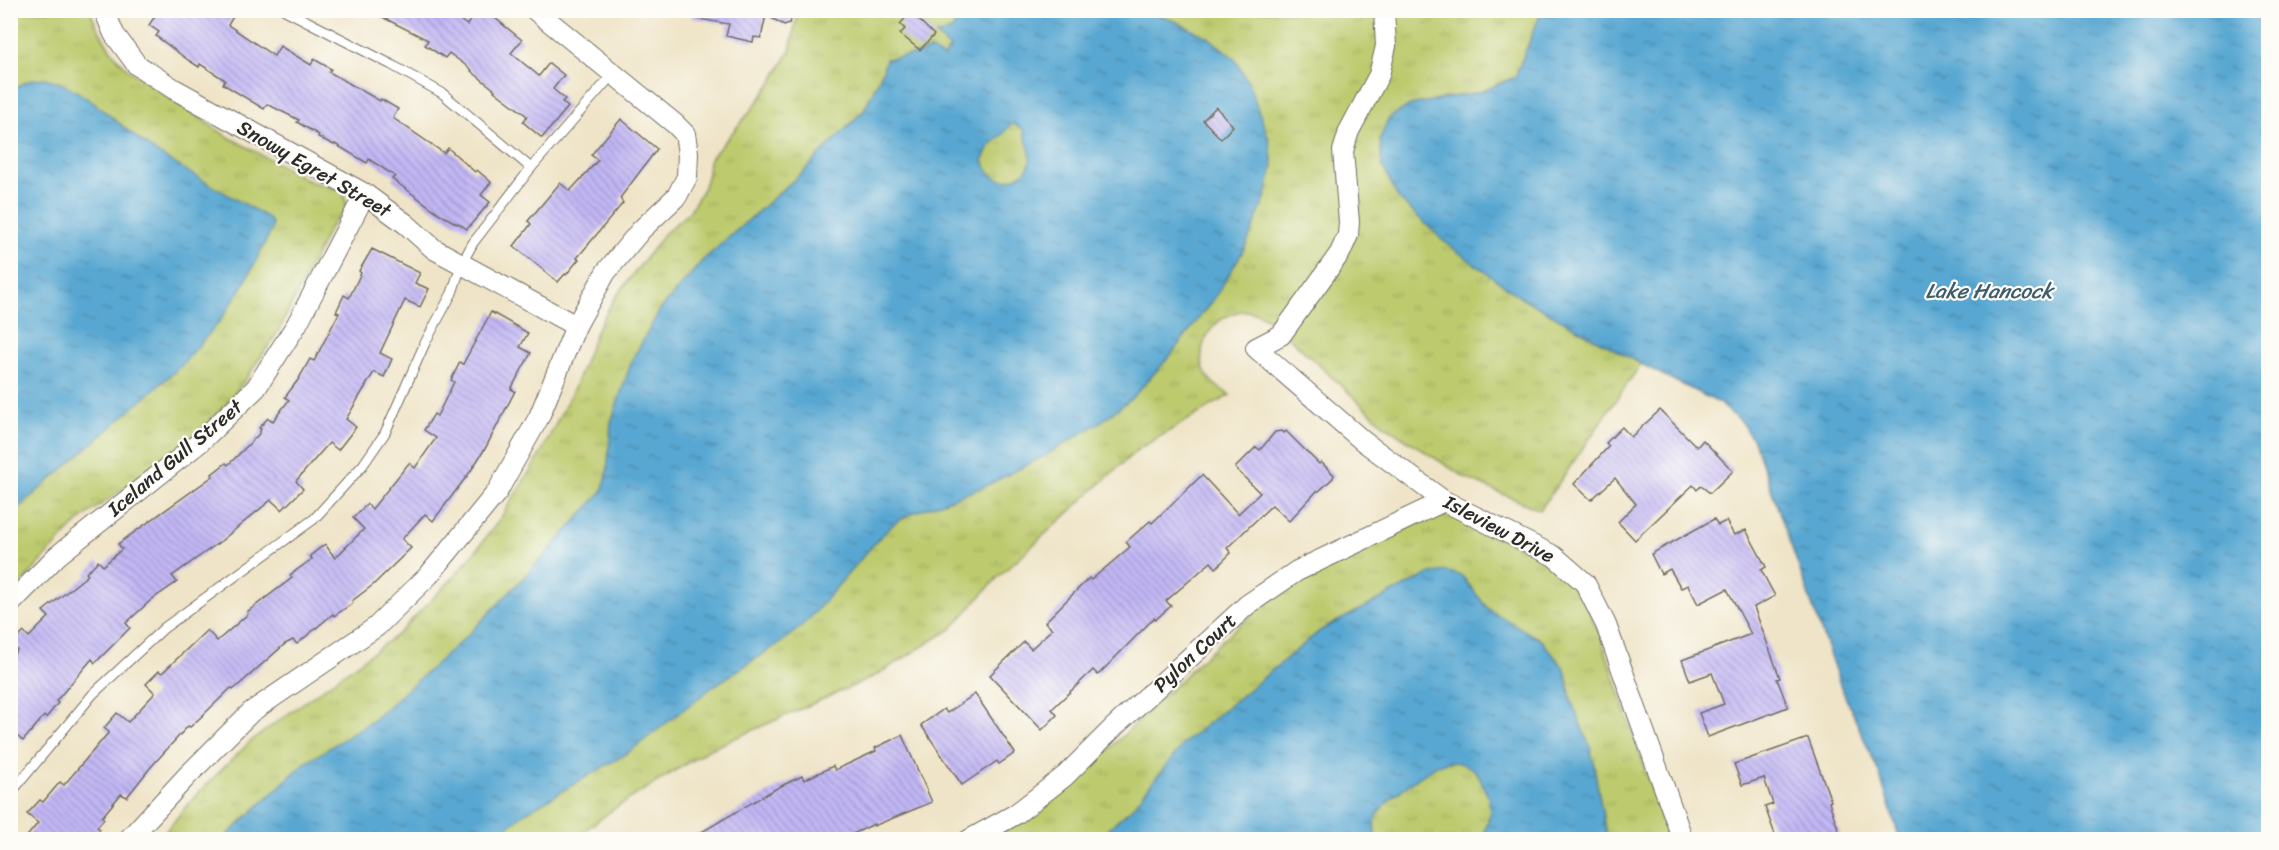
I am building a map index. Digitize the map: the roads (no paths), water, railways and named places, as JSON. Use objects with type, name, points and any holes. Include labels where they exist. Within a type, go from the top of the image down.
[{"type":"street","name":"Snowy Egret Street","points":[[104,10],[114,34],[137,65],[174,89],[365,194],[406,224],[434,249],[576,326]]},
{"type":"street","points":[[128,840],[187,776],[251,712],[376,627],[429,575],[497,492],[539,417],[576,326],[606,272],[642,230],[677,196],[687,177],[688,153],[685,134],[535,10]]},
{"type":"street","name":"Isleview Drive","points":[[1384,10],[1386,46],[1379,75],[1349,131],[1342,151],[1349,222],[1348,235],[1340,253],[1281,335],[1256,348],[1363,441],[1444,501],[1554,556],[1585,583],[1606,625],[1683,840]]},
{"type":"street","name":"Iceland Gull Street","points":[[10,604],[57,556],[199,443],[256,388],[297,324],[365,194]]},
{"type":"street","name":"Pylon Court","points":[[969,840],[1016,814],[1065,776],[1115,726],[1247,604],[1297,571],[1444,501]]},
{"type":"lane","points":[[285,10],[442,93],[531,168]]},
{"type":"lane","points":[[10,794],[93,694],[164,628],[314,519],[363,465],[384,433],[425,343],[452,293],[462,263],[473,243],[531,168],[614,74]]},
{"type":"water","points":[[967,10],[1153,11],[1208,37],[1235,59],[1248,82],[1269,139],[1273,167],[1266,196],[1246,246],[1216,296],[1170,356],[1133,397],[1102,421],[1048,454],[986,486],[913,513],[896,522],[880,537],[809,619],[789,637],[714,686],[629,752],[525,813],[493,839],[222,840],[302,765],[372,721],[468,635],[548,552],[602,491],[607,476],[611,422],[632,360],[660,310],[702,261],[805,170],[864,110],[886,59],[922,53],[929,49],[943,57],[950,48],[936,35],[951,30]],"holes":[[[1014,124],[1023,129],[1030,152],[1029,166],[1013,179],[1002,180],[994,177],[983,160],[989,147],[1010,125]]]},
{"type":"water","name":"Lake Hancock","points":[[1542,11],[2268,11],[2268,839],[1900,839],[1879,773],[1841,687],[1755,443],[1741,422],[1719,403],[1641,364],[1517,295],[1447,244],[1398,198],[1382,165],[1380,139],[1388,119],[1410,105],[1480,92],[1515,77]]},
{"type":"water","points":[[45,78],[61,83],[90,100],[156,152],[268,218],[272,223],[272,229],[244,284],[220,321],[181,366],[11,514],[11,90],[30,80]]},
{"type":"water","points":[[1445,571],[1462,576],[1488,609],[1541,640],[1565,669],[1572,703],[1591,749],[1607,839],[1479,839],[1485,830],[1490,813],[1484,787],[1475,770],[1462,764],[1449,762],[1432,768],[1386,803],[1376,820],[1374,829],[1377,839],[1096,839],[1131,809],[1185,742],[1321,630],[1427,575]]}]
